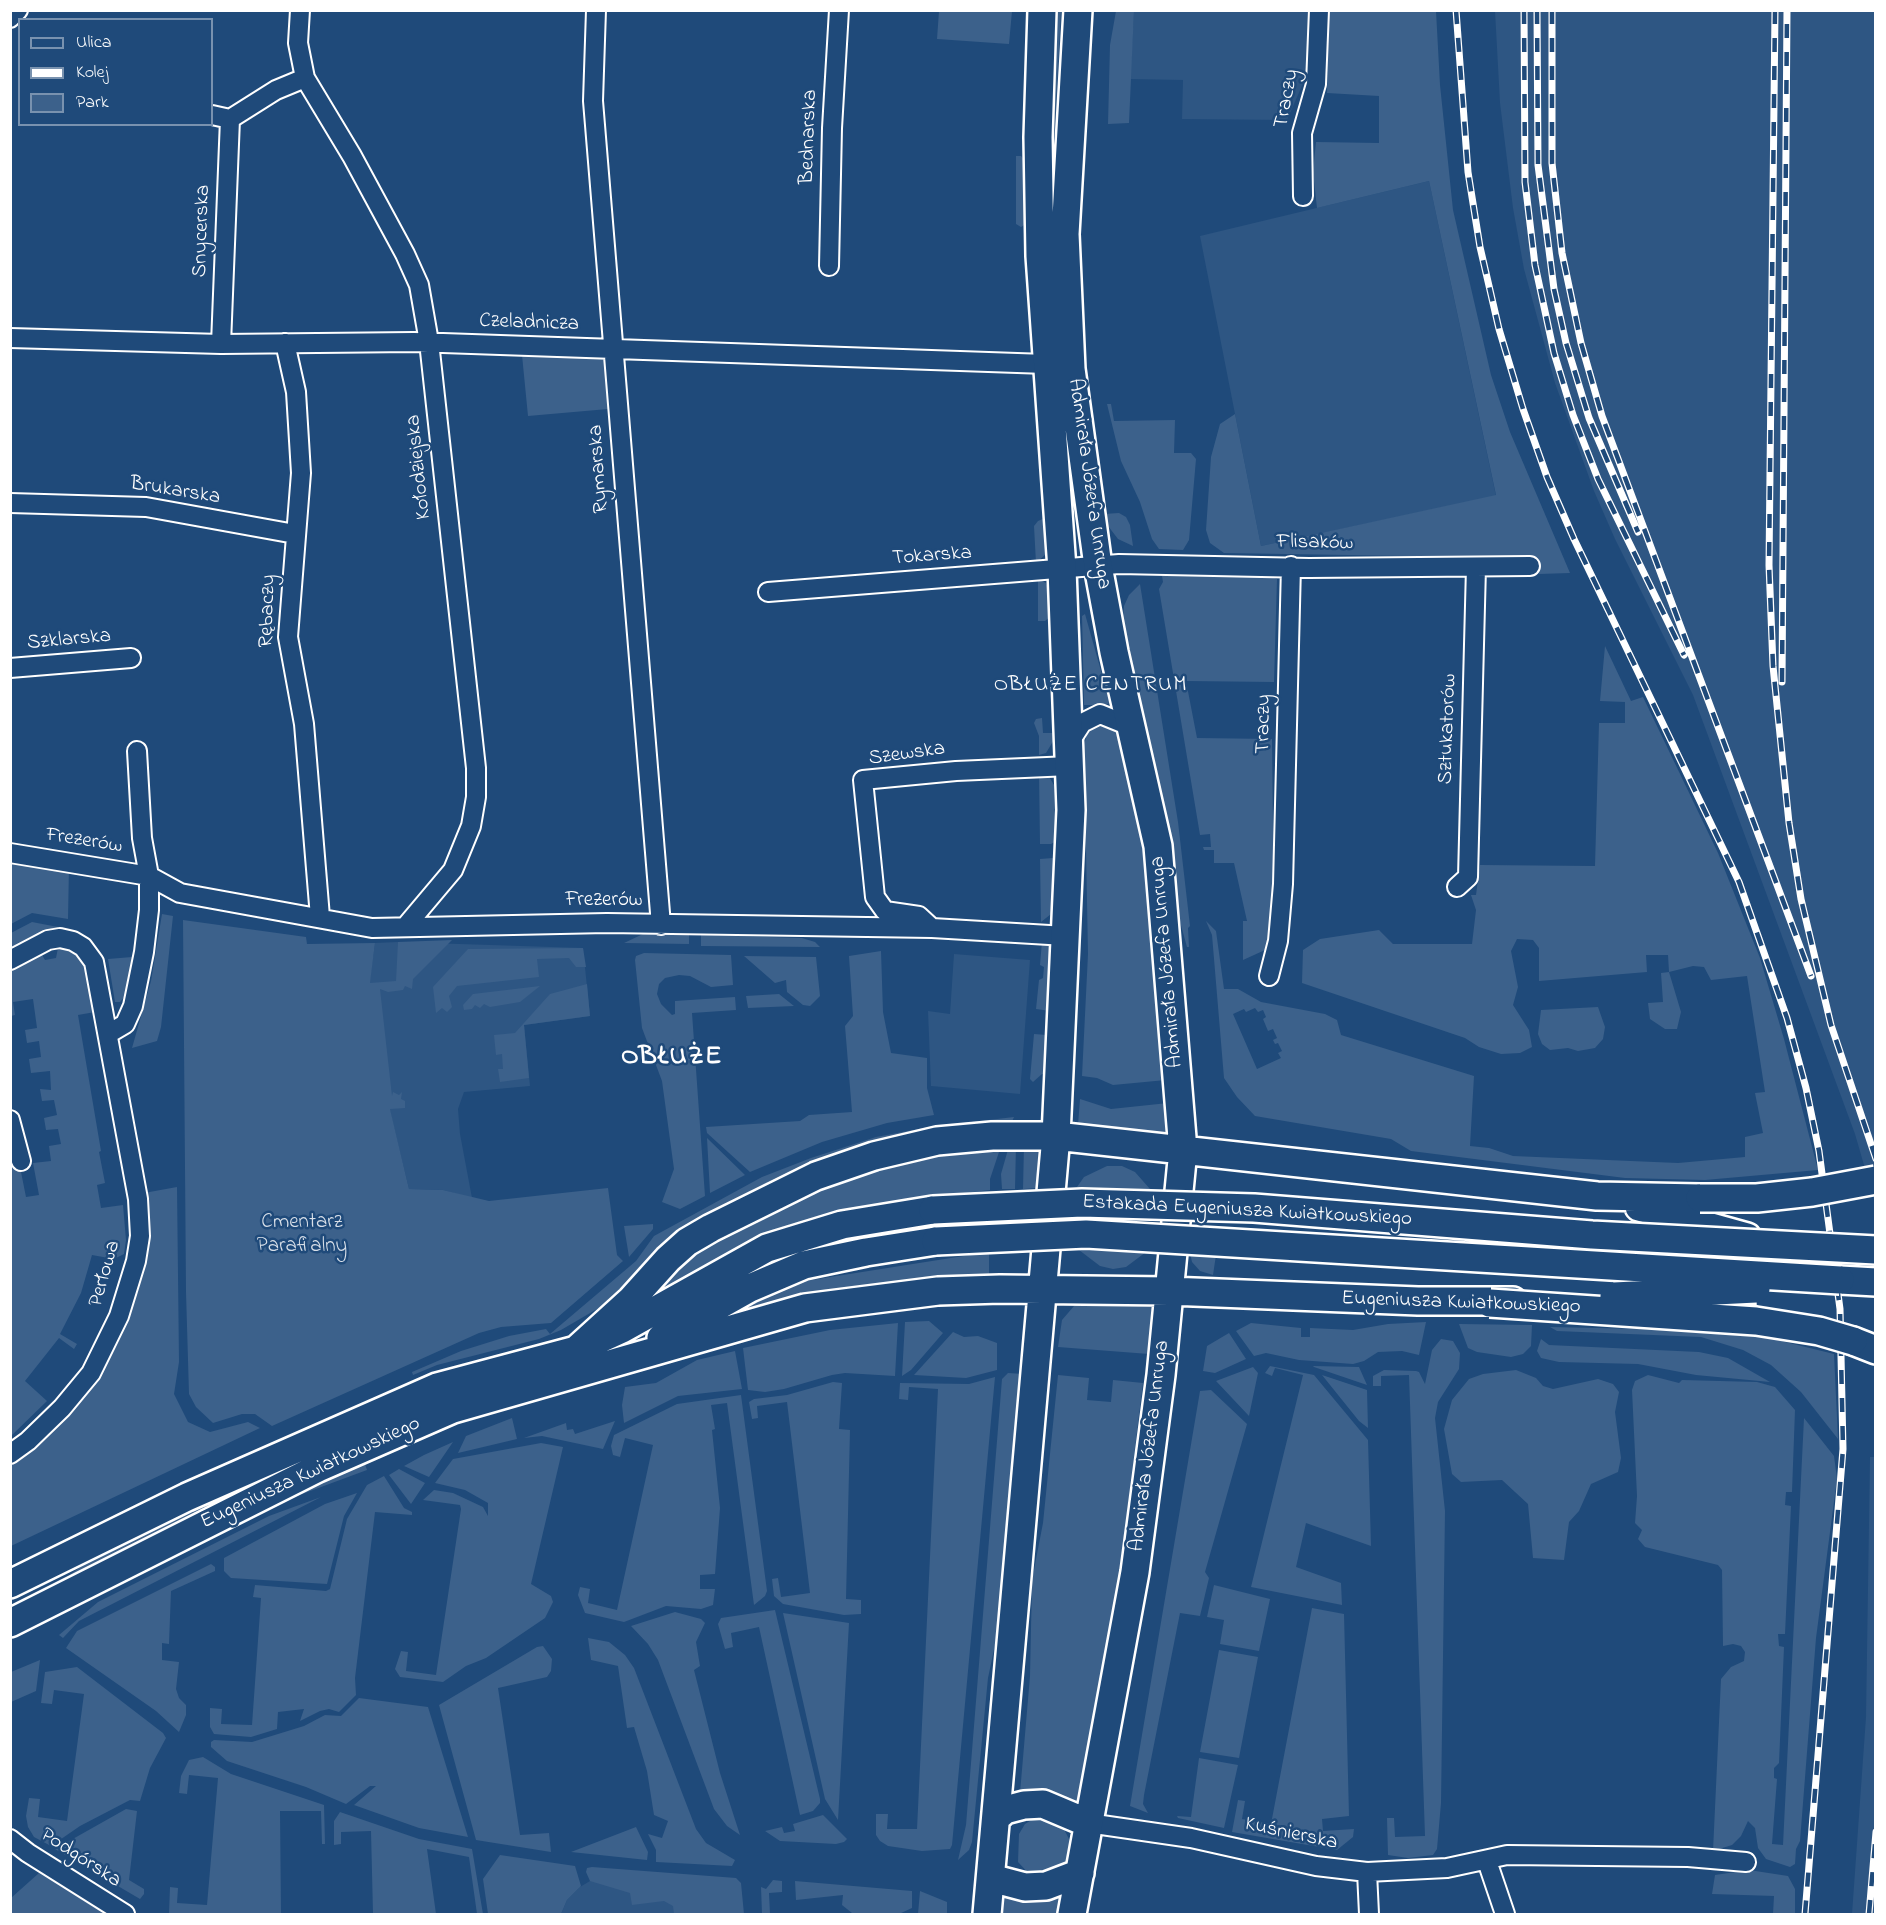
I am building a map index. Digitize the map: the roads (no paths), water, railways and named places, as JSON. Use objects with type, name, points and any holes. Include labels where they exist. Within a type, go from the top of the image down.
[{"type":"main road","name":"Admirała Józefa Unruga","points":[[987,1914],[1056,1136],[1071,810],[1062,569],[1040,256],[1038,137],[1042,10]]},
{"type":"main road","name":"Admirała Józefa Unruga","points":[[1072,1914],[1135,1572],[1169,1291],[1183,1150],[1158,846],[1114,652],[1098,566],[1071,369],[1065,234],[1078,10]]},
{"type":"main road","points":[[576,1350],[631,1300],[687,1242],[764,1200],[816,1176],[874,1156],[937,1142],[992,1136],[1056,1136],[1597,1196],[1757,1198],[1812,1192],[1875,1180]]},
{"type":"main road","points":[[1597,1196],[1768,1244]]},
{"type":"main road","name":"Estakada Eugeniusza Kwiatkowskiego","points":[[576,1350],[622,1329],[767,1248],[842,1225],[933,1210],[1083,1203],[1232,1207],[1592,1235],[1875,1250]]},
{"type":"main road","name":"Estakada Eugeniusza Kwiatkowskiego","points":[[624,1358],[778,1274],[832,1258],[936,1241],[1086,1234],[1875,1282]]},
{"type":"main road","points":[[1490,1303],[1725,1292],[1840,1280]]},
{"type":"main road","name":"Eugeniusza Kwiatkowskiego","points":[[10,1623],[256,1499],[411,1426],[453,1409],[584,1373],[624,1358],[759,1320],[838,1302],[938,1291],[1042,1290],[1169,1291],[1490,1303],[1756,1321],[1819,1331],[1875,1350]]},
{"type":"main road","name":"Eugeniusza Kwiatkowskiego","points":[[10,1584],[187,1497],[437,1387],[576,1350]]},
{"type":"main road","points":[[996,1818],[1005,1810],[1024,1805],[1043,1804],[1088,1823]]},
{"type":"main road","points":[[991,1878],[1025,1887],[1046,1886],[1080,1873]]},
{"type":"street","points":[[10,18],[18,10]]},
{"type":"street","name":"Kołodziejska","points":[[300,10],[298,43],[305,78],[352,156],[405,254],[419,285],[429,342],[476,768],[476,797],[471,826],[453,870],[405,927]]},
{"type":"street","name":"Rymarska","points":[[596,10],[593,101],[661,925]]},
{"type":"street","name":"Bednarska","points":[[829,266],[832,128],[839,10]]},
{"type":"street","name":"Traczy","points":[[1302,196],[1302,133],[1316,84],[1319,10]]},
{"type":"street","points":[[213,115],[230,119],[276,90],[305,78]]},
{"type":"street","name":"Snycerska","points":[[221,344],[230,119]]},
{"type":"street","name":"Czeladnicza","points":[[10,338],[221,344],[429,342],[1046,364]]},
{"type":"street","name":"Rębaczy","points":[[285,343],[296,392],[301,473],[288,638],[304,724],[320,917]]},
{"type":"street","name":"Brukarska","points":[[10,503],[146,507],[295,534]]},
{"type":"street","name":"Flisaków","points":[[1098,566],[1197,564],[1530,566]]},
{"type":"street","name":"Tokarska","points":[[768,592],[1098,566]]},
{"type":"street","name":"Traczy","points":[[1269,976],[1278,941],[1283,884],[1291,566]]},
{"type":"street","name":"Sztukatorów","points":[[1457,887],[1467,877],[1476,567]]},
{"type":"street","name":"Szklarska","points":[[10,668],[131,658]]},
{"type":"street","points":[[1069,754],[1082,723],[1100,714],[1132,727]]},
{"type":"street","name":"Frezerów","points":[[137,751],[142,838],[149,876]]},
{"type":"street","name":"Szewska","points":[[932,928],[919,916],[885,911],[874,897],[863,780],[956,771],[1069,754]]},
{"type":"street","name":"Frezerów","points":[[10,853],[149,876],[180,893],[372,928],[661,925],[932,928],[1066,936]]},
{"type":"street","points":[[108,1034],[125,1024],[133,1006],[144,952],[149,876]]},
{"type":"street","name":"Perłowa","points":[[10,960],[54,939],[73,940],[94,962],[138,1199],[140,1236],[136,1261],[119,1316],[90,1373],[62,1408],[28,1441],[10,1454]]},
{"type":"street","points":[[10,1120],[21,1161]]},
{"type":"street","name":"Kuśnierska","points":[[1088,1823],[1191,1838],[1316,1866],[1367,1872],[1447,1868],[1507,1855],[1688,1857],[1746,1862]]},
{"type":"street","name":"Podgórska","points":[[10,1839],[28,1853],[125,1914]]},
{"type":"street","points":[[1487,1861],[1504,1914]]},
{"type":"street","points":[[1367,1872],[1369,1914]]},
{"type":"railway","points":[[1456,10],[1468,172],[1480,247],[1499,329],[1523,409],[1547,477],[1574,539],[1739,882],[1787,1018],[1806,1088],[1819,1151],[1840,1309],[1843,1449],[1805,1914]]},
{"type":"railway","points":[[1524,10],[1525,182],[1535,265],[1554,353],[1573,415],[1598,479],[1684,655]]},
{"type":"railway","points":[[1537,10],[1538,165],[1554,289],[1566,343],[1589,418],[1638,532]]},
{"type":"railway","points":[[1552,10],[1552,163],[1562,253],[1581,343],[1602,416],[1811,976]]},
{"type":"railway","points":[[1775,10],[1769,565],[1773,666],[1789,823],[1801,899],[1831,1025],[1876,1159]]},
{"type":"railway","points":[[1782,682],[1787,10]]},
{"type":"railway","points":[[1869,1914],[1876,1832]]},
{"type":"district","name":"OBŁUŻE CENTRUM","points":[[1091,686]]},
{"type":"district","name":"OBŁUŻE","points":[[672,1059]]},
{"type":"park label","name":"Cmentarz Parafialny","points":[[302,1236]]}]
